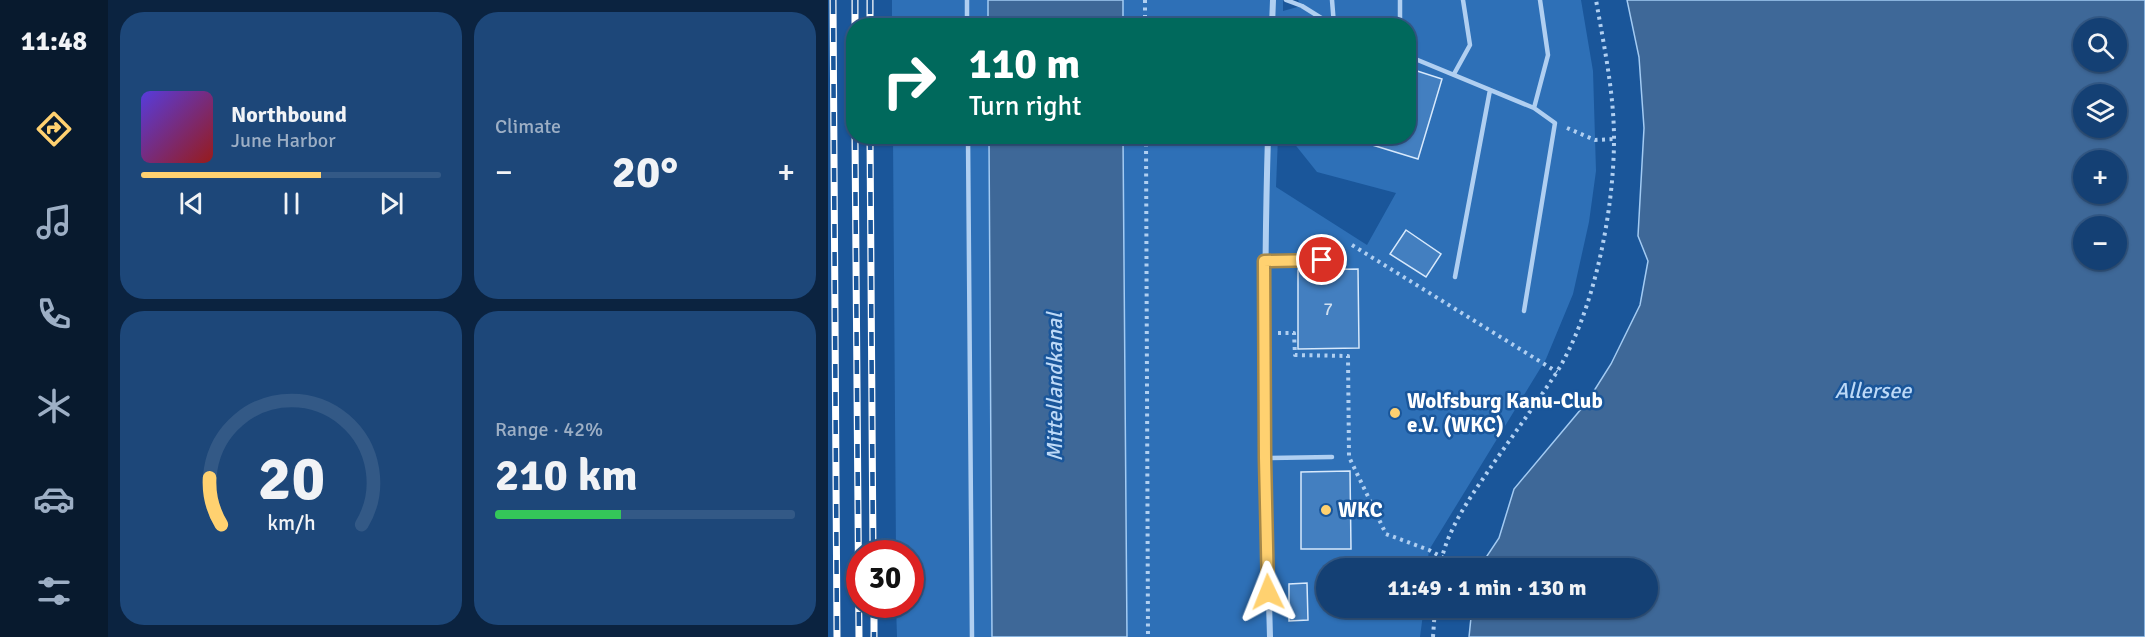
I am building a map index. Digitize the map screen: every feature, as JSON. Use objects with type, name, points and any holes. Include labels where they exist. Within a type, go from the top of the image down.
[{"type":"street","points":[[1272,18],[1273,0]]},
{"type":"street","points":[[1268,144],[1264,261],[1265,458],[1270,637]]},
{"type":"lane","points":[[967,0],[967,18]]},
{"type":"lane","points":[[1286,0],[1322,18]]},
{"type":"lane","points":[[1332,0],[1333,18]]},
{"type":"lane","points":[[1400,0],[1400,18]]},
{"type":"lane","points":[[1454,74],[1470,45],[1463,0]]},
{"type":"lane","points":[[1534,108],[1548,55],[1540,0]]},
{"type":"lane","points":[[1416,59],[1534,108],[1555,123],[1524,311]]},
{"type":"lane","points":[[1455,278],[1490,90]]},
{"type":"lane","points":[[968,144],[972,637]]},
{"type":"lane","points":[[1264,261],[1322,260]]},
{"type":"lane","points":[[1265,458],[1332,457]]},
{"type":"path","points":[[1145,0],[1145,18]]},
{"type":"path","points":[[1441,558],[1453,529],[1473,494],[1557,372],[1580,320],[1596,271],[1610,201],[1614,139],[1609,86],[1596,0]]},
{"type":"path","points":[[1555,123],[1595,140],[1614,139]]},
{"type":"path","points":[[1146,144],[1148,637]]},
{"type":"path","points":[[1352,245],[1557,372]]},
{"type":"path","points":[[1265,333],[1294,333],[1295,355],[1348,356],[1349,457],[1386,534],[1429,550],[1440,558]]},
{"type":"path","points":[[1433,637],[1435,618]]},
{"type":"shaded area","points":[[892,0],[988,0],[988,18],[892,18]]},
{"type":"shaded area","points":[[1123,0],[1283,0],[1283,11],[1301,6],[1298,0],[1581,0],[1593,71],[1596,171],[1589,222],[1573,294],[1546,359],[1429,550],[1428,558],[1316,558],[1316,618],[1422,618],[1420,637],[1127,637],[1123,144],[1278,144],[1276,187],[1367,245],[1396,193],[1317,172],[1295,144],[1416,144],[1416,18],[1123,18]]},
{"type":"shaded area","points":[[893,144],[989,144],[992,637],[897,637],[896,618],[924,618],[924,540],[896,540]]},
{"type":"water","points":[[988,0],[1123,0],[1123,18],[988,18]]},
{"type":"water","name":"Allersee","points":[[1627,0],[2145,0],[2145,637],[1469,637],[1471,618],[1658,618],[1658,558],[1486,558],[1499,538],[1514,489],[1587,402],[1611,364],[1640,305],[1648,261],[1638,236],[1644,128],[1639,57]]},
{"type":"water","name":"Mittellandkanal","points":[[989,144],[1123,144],[1127,637],[992,637]]},
{"type":"building","points":[[1416,71],[1442,79],[1418,159],[1369,144],[1416,144]]},
{"type":"building","points":[[1406,230],[1441,254],[1426,277],[1390,254]]},
{"type":"building","points":[[1358,269],[1359,348],[1298,349],[1298,270]]},
{"type":"building","name":"WKC","points":[[1350,471],[1351,549],[1301,549],[1301,472]]},
{"type":"building","points":[[1307,583],[1308,620],[1289,621],[1289,584]]},
{"type":"railway","points":[[833,0],[837,637]]},
{"type":"railway","points":[[855,0],[855,18]]},
{"type":"railway","points":[[870,0],[870,18]]},
{"type":"railway","points":[[855,144],[859,637]]},
{"type":"railway","points":[[870,144],[873,540]]},
{"type":"railway","points":[[874,618],[874,637]]},
{"type":"place","name":"Wolfsburg Kanu-Club e.V. (WKC)","points":[[1395,413]]},
{"type":"place","name":"WKC","points":[[1326,510]]},
{"type":"route","points":[[1268,592],[1264,261],[1322,260]]}]
